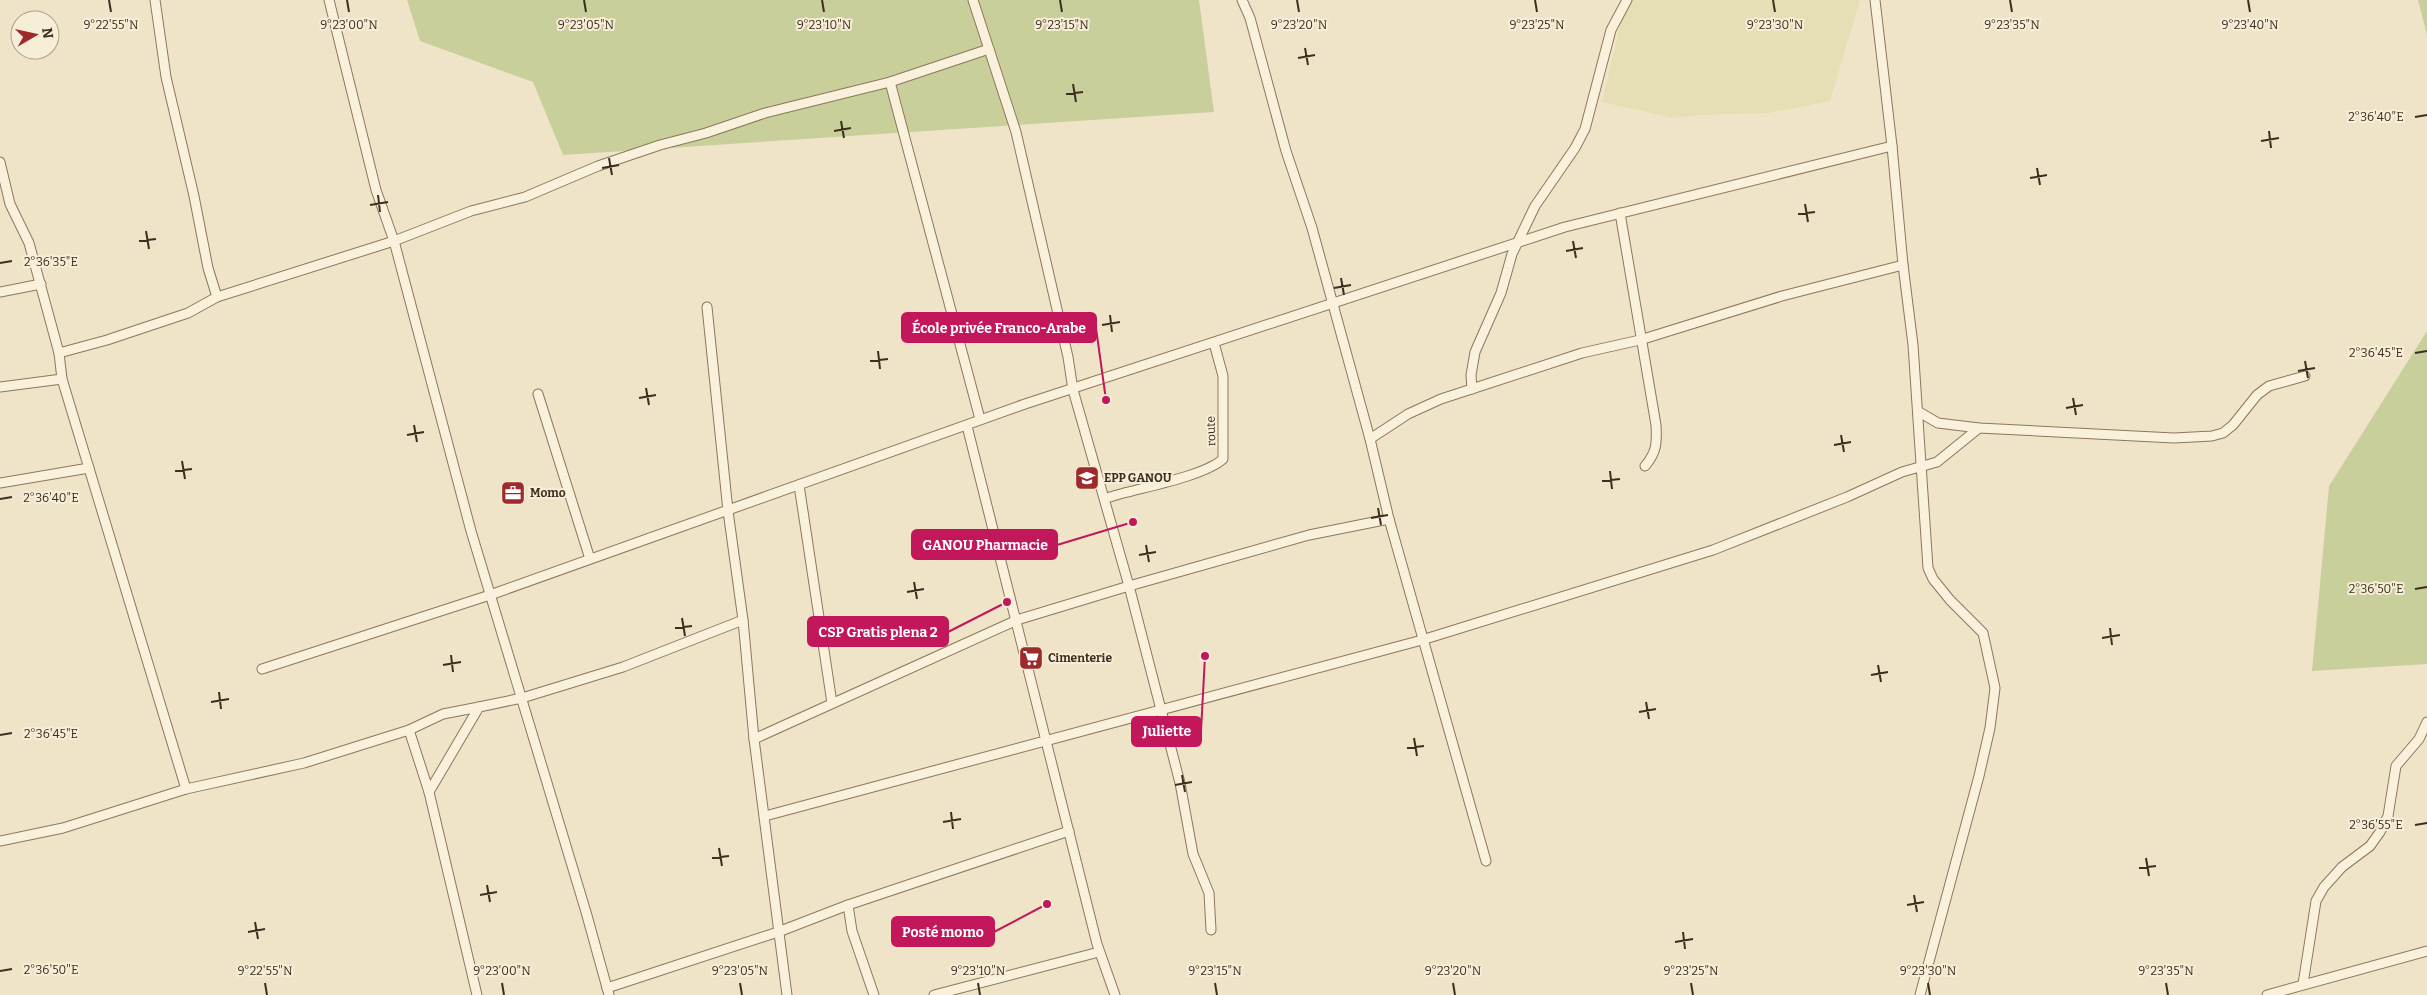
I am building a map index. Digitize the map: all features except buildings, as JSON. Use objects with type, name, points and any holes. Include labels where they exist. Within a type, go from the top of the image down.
[{"type":"street","points":[[155,0],[166,77],[194,196],[208,268],[217,298]]},
{"type":"street","points":[[329,0],[376,190],[394,241],[414,323],[490,595],[608,991],[778,932],[848,905],[1069,831]]},
{"type":"street","points":[[973,0],[1016,132],[1068,357],[1073,390],[1129,586],[1180,783],[1193,854],[1209,893],[1211,930]]},
{"type":"street","points":[[1242,0],[1250,18],[1278,124],[1312,228],[1422,640],[1486,862]]},
{"type":"street","points":[[1472,389],[1471,376],[1475,352],[1501,292],[1516,243],[1535,206],[1575,148],[1585,129],[1611,30],[1627,0]]},
{"type":"street","points":[[1875,0],[1919,412],[1925,538],[1930,574],[1950,600],[1983,633],[1995,688],[1990,728],[1979,776],[1920,995]]},
{"type":"street","points":[[59,353],[107,340],[188,313],[217,298],[394,241],[478,208],[525,197],[598,166],[660,145],[706,133],[766,113],[890,82],[989,49]]},
{"type":"street","points":[[890,82],[980,419]]},
{"type":"street","points":[[262,669],[490,595],[967,426],[980,419],[1332,305],[1516,243],[1620,213],[1892,146]]},
{"type":"street","points":[[0,162],[10,204],[29,243],[59,353],[62,379],[186,789]]},
{"type":"street","points":[[1620,213],[1640,340],[1656,425],[1657,446],[1653,457],[1645,466]]},
{"type":"street","points":[[1370,440],[1408,414],[1441,399],[1582,354],[1640,340],[1782,296],[1903,265]]},
{"type":"street","points":[[0,292],[40,284]]},
{"type":"street","points":[[707,307],[728,511],[743,620],[754,739],[787,995]]},
{"type":"street","name":"route","points":[[1110,497],[1190,475],[1223,459],[1223,376],[1214,343]]},
{"type":"street","points":[[1919,412],[1938,423],[1980,428],[2174,438],[2212,436],[2223,433],[2233,425],[2257,395],[2268,386],[2305,376]]},
{"type":"street","points":[[0,387],[62,379]]},
{"type":"street","points":[[538,394],[590,558]]},
{"type":"street","points":[[967,426],[1099,952],[1115,995]]},
{"type":"street","points":[[765,816],[1422,640],[1713,550],[1923,465],[1937,462],[1980,428]]},
{"type":"street","points":[[0,483],[89,468]]},
{"type":"street","points":[[799,485],[832,704]]},
{"type":"street","points":[[754,739],[1017,620],[1310,535],[1389,519]]},
{"type":"street","points":[[0,841],[63,828],[186,789],[304,762],[409,730],[443,714],[522,698],[624,667],[743,620]]},
{"type":"street","points":[[429,792],[479,707]]},
{"type":"street","points":[[2303,984],[2316,901],[2324,887],[2342,867],[2370,846],[2380,832],[2388,816],[2396,766],[2419,739],[2427,722]]},
{"type":"street","points":[[409,730],[429,792],[477,995]]},
{"type":"street","points":[[848,905],[852,931],[874,995]]},
{"type":"street","points":[[2266,995],[2427,951]]},
{"type":"street","points":[[934,995],[1099,952]]},
{"type":"shaded area","points":[[1626,0],[1860,0],[1830,101],[1769,113],[1698,115],[1673,118],[1602,102]]},
{"type":"green space","points":[[407,0],[1199,0],[1214,112],[563,155],[533,82],[420,41]]},
{"type":"green space","points":[[2418,0],[2427,0],[2427,35]]},
{"type":"green space","points":[[2427,331],[2427,664],[2312,671],[2329,486]]},
{"type":"place","name":"École privée Franco-Arabe","points":[[1106,400]]},
{"type":"place","name":"EPP GANOU","points":[[1087,478]]},
{"type":"place","name":"Momo","points":[[513,493]]},
{"type":"place","name":"GANOU Pharmacie","points":[[1133,522]]},
{"type":"place","name":"CSP Gratis plena 2","points":[[1007,602]]},
{"type":"place","name":"Juliette","points":[[1205,656]]},
{"type":"place","name":"Cimenterie","points":[[1031,658]]},
{"type":"place","name":"Posté momo","points":[[1047,904]]}]
